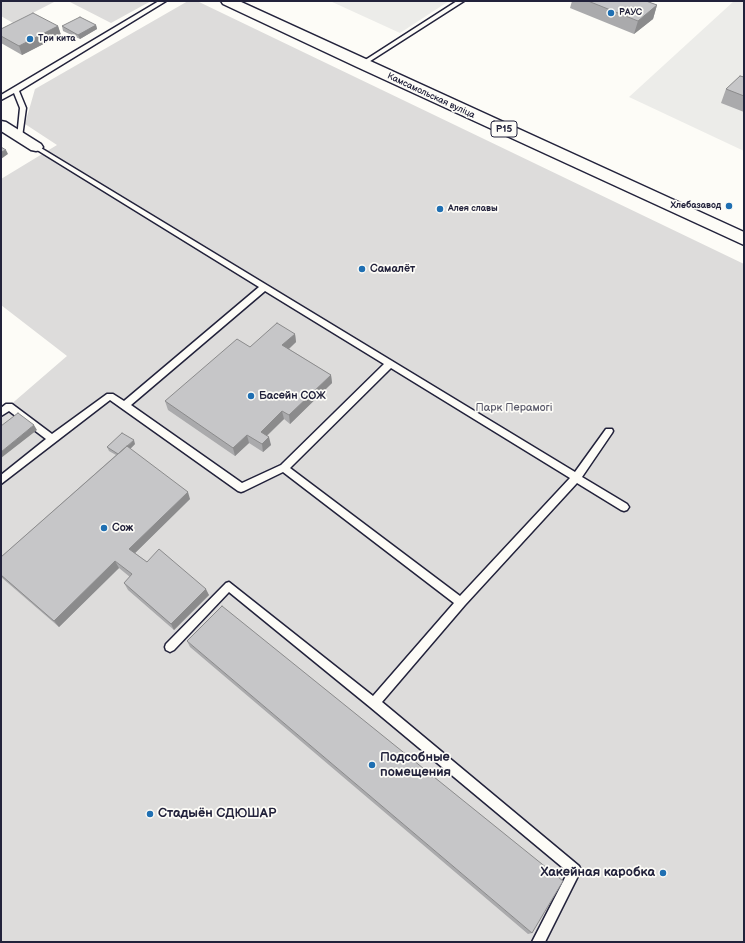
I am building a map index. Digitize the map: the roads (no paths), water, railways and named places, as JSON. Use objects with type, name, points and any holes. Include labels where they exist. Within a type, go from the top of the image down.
[{"type":"main road","name":"Камсамольская вуліца","points":[[228,1],[744,239]]},
{"type":"street","points":[[1,125],[36,147]]},
{"type":"lane","points":[[1,98],[164,1]]},
{"type":"lane","points":[[362,64],[461,1]]},
{"type":"lane","points":[[16,90],[23,108],[19,136]]},
{"type":"lane","points":[[36,147],[575,479],[624,507]]},
{"type":"lane","points":[[125,405],[264,287]]},
{"type":"lane","points":[[1,480],[52,438],[110,396],[125,405],[241,488],[284,468],[390,364]]},
{"type":"lane","points":[[1,413],[10,406],[52,438]]},
{"type":"lane","points":[[374,703],[461,602],[575,479],[609,431]]},
{"type":"lane","points":[[284,468],[461,602]]},
{"type":"lane","points":[[170,647],[229,586],[374,703],[575,870],[538,942]]},
{"type":"place","name":"РАУС","points":[[611,13]]},
{"type":"place","name":"Три кита","points":[[30,39]]},
{"type":"place","name":"Хлебазавод","points":[[729,206]]},
{"type":"place","name":"Алея славы","points":[[440,209]]},
{"type":"place","name":"Самалёт","points":[[362,269]]},
{"type":"place","name":"Басейн СОЖ","points":[[251,396]]},
{"type":"place","name":"Сож","points":[[104,528]]},
{"type":"place","name":"Подсобные помещения","points":[[372,765]]},
{"type":"place","name":"Стадыён СДЮШАР","points":[[150,814]]},
{"type":"place","name":"Хакейная каробка","points":[[663,873]]},
{"type":"park label","name":"Парк Перамогі","points":[[514,408]]}]
